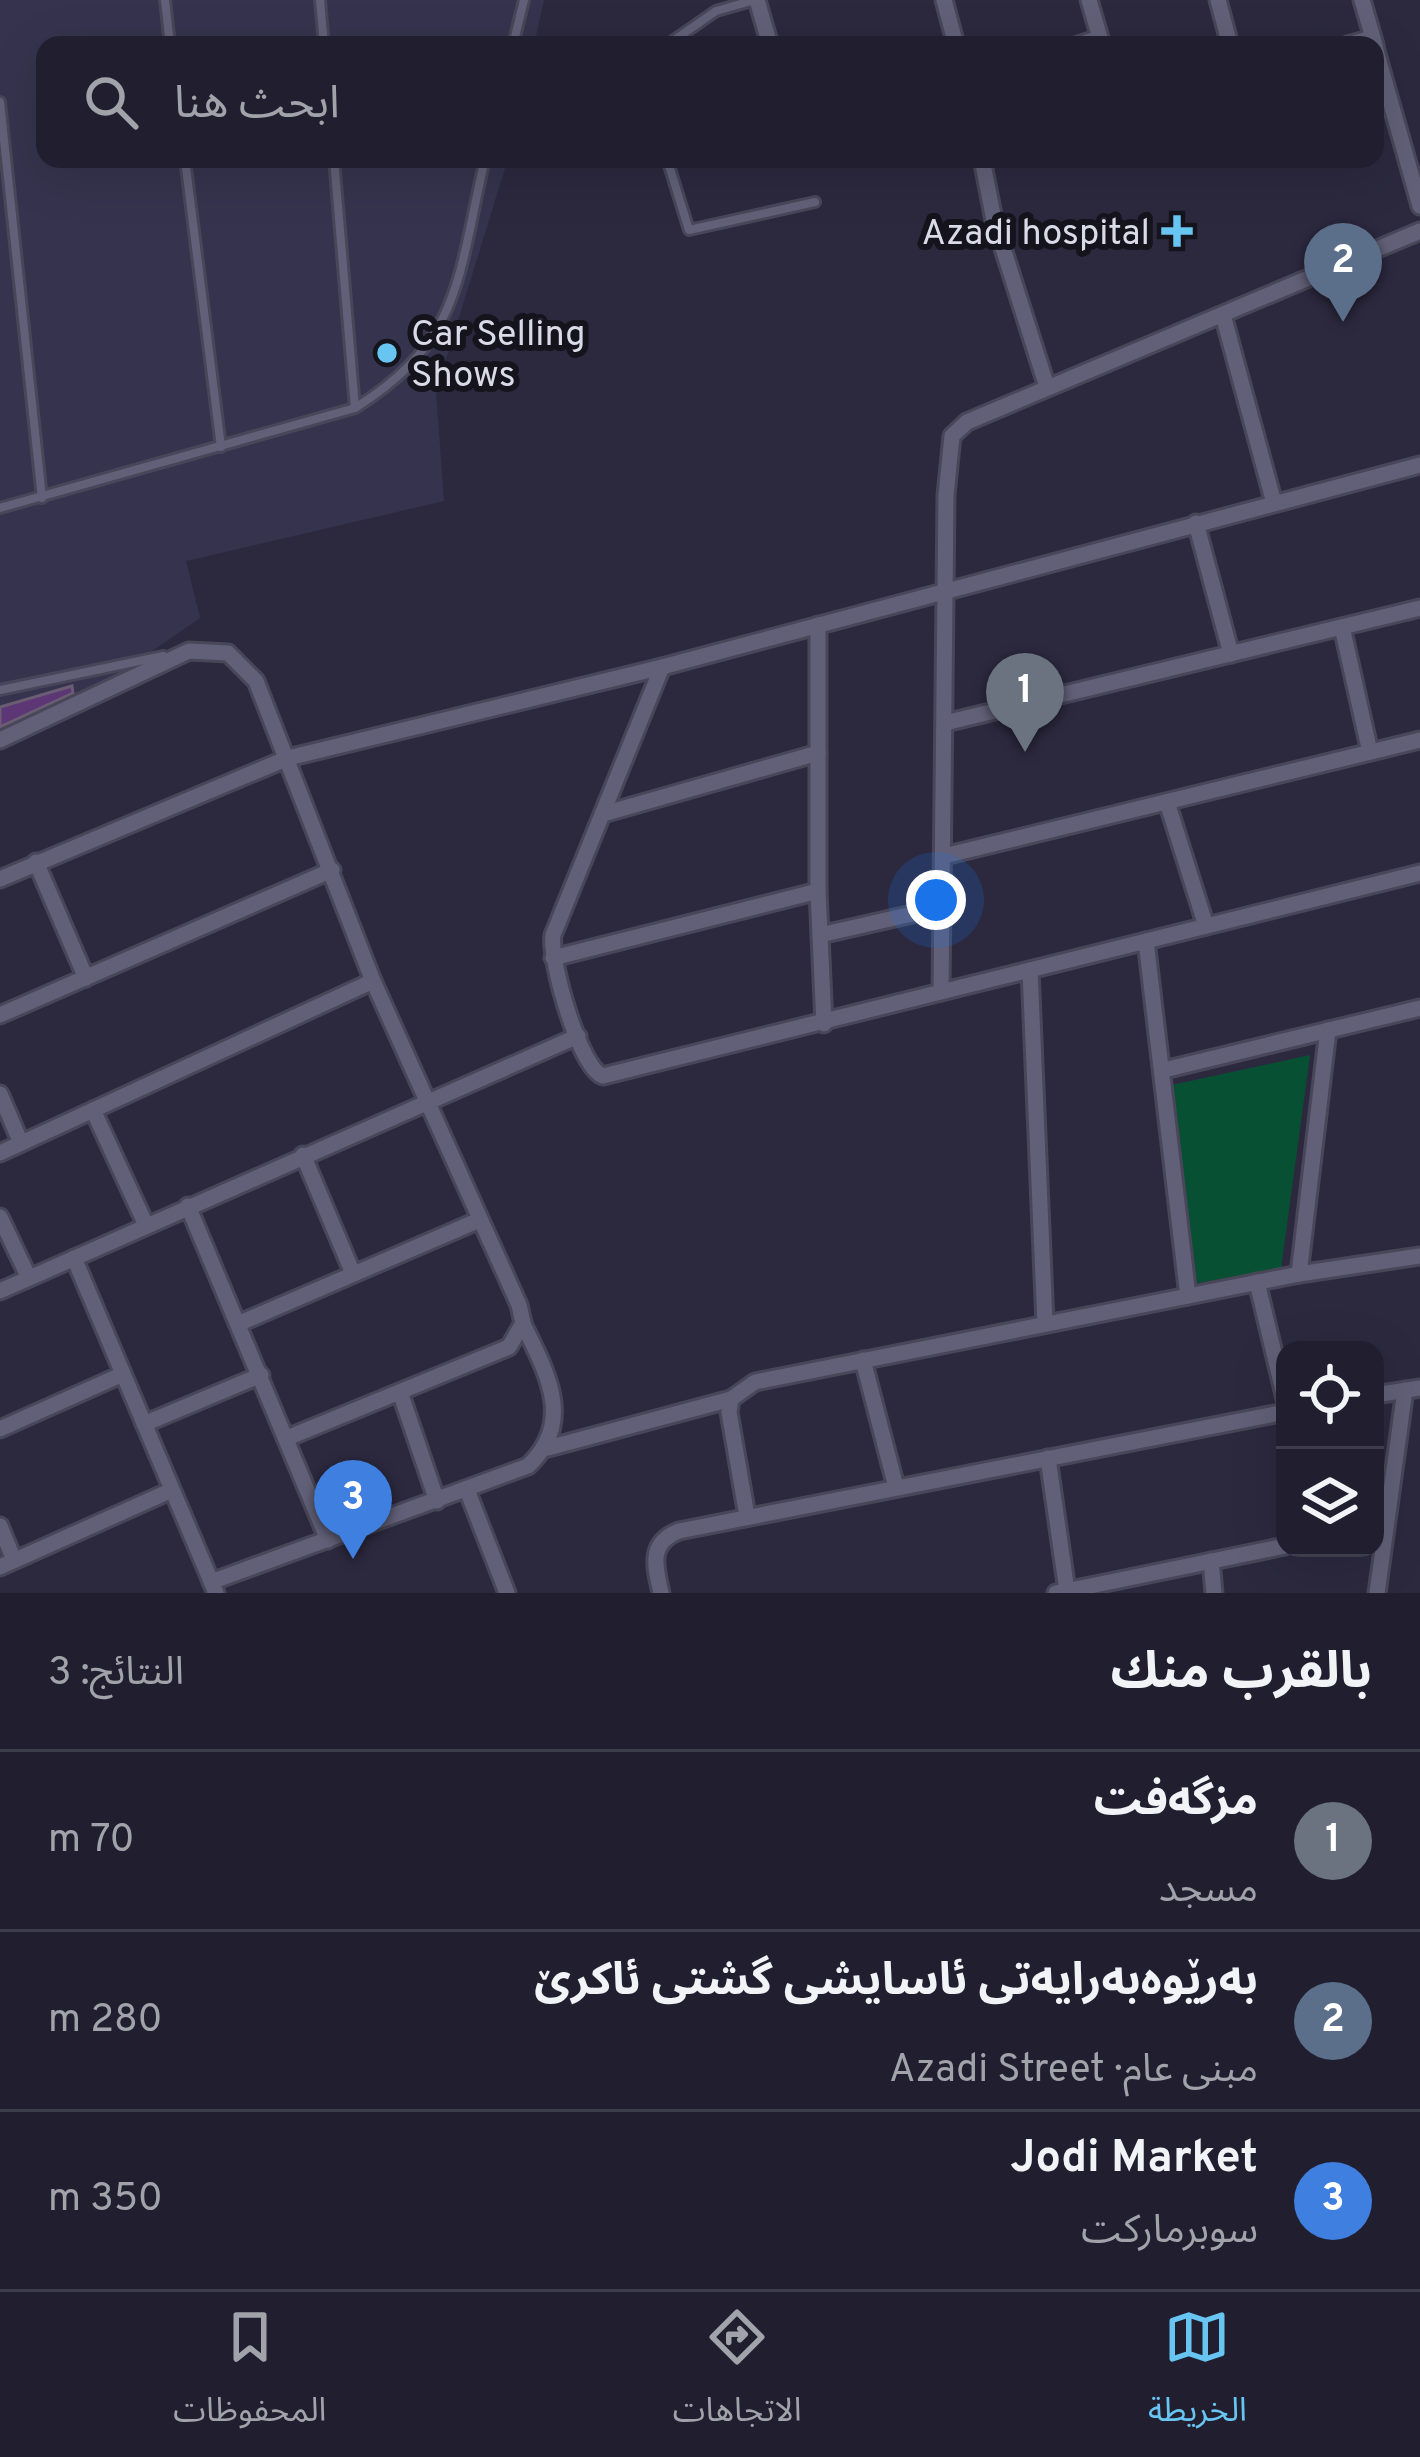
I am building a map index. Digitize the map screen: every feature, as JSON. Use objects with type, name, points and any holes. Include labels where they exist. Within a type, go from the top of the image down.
[{"type":"street","points":[[757,0],[767,36]]},
{"type":"street","points":[[944,0],[954,36]]},
{"type":"street","points":[[1090,0],[1099,36]]},
{"type":"street","points":[[1218,0],[1228,36]]},
{"type":"street","points":[[1362,0],[1372,36]]},
{"type":"street","points":[[1384,78],[1420,206]]},
{"type":"street","points":[[984,168],[1046,388]]},
{"type":"street","points":[[941,992],[946,494],[952,436],[967,422],[1420,231]]},
{"type":"street","points":[[1223,315],[1274,503]]},
{"type":"street","points":[[0,879],[288,758],[662,667],[1420,465]]},
{"type":"street","points":[[1196,523],[1231,654]]},
{"type":"street","points":[[945,723],[1420,608]]},
{"type":"street","points":[[818,625],[818,891],[824,1024]]},
{"type":"street","points":[[1342,627],[1370,752]]},
{"type":"street","points":[[0,740],[189,651],[217,649],[244,664],[288,758],[373,981],[549,1378],[554,1415],[548,1448]]},
{"type":"street","points":[[662,667],[556,923],[554,958],[586,1064],[603,1076],[1420,873]]},
{"type":"street","points":[[944,856],[1420,740]]},
{"type":"street","points":[[604,814],[818,753]]},
{"type":"street","points":[[1167,802],[1206,926]]},
{"type":"street","points":[[36,862],[86,978]]},
{"type":"street","points":[[0,1015],[332,870]]},
{"type":"street","points":[[554,958],[818,891]]},
{"type":"street","points":[[820,935],[943,907]]},
{"type":"street","points":[[1146,941],[1188,1296]]},
{"type":"street","points":[[1030,970],[1045,1323]]},
{"type":"street","points":[[0,1153],[373,981]]},
{"type":"street","points":[[1164,1070],[1420,1008]]},
{"type":"street","points":[[1299,1274],[1328,1030]]},
{"type":"street","points":[[0,1291],[424,1100],[578,1036]]},
{"type":"street","points":[[0,1094],[21,1143]]},
{"type":"street","points":[[94,1110],[146,1225]]},
{"type":"street","points":[[303,1155],[352,1271]]},
{"type":"street","points":[[188,1206],[328,1540]]},
{"type":"street","points":[[0,1216],[29,1278]]},
{"type":"street","points":[[240,1323],[477,1221]]},
{"type":"street","points":[[74,1258],[214,1588],[528,1466],[548,1448],[731,1399],[754,1382],[1299,1274],[1420,1256]]},
{"type":"street","points":[[1257,1282],[1276,1361]]},
{"type":"street","points":[[287,1438],[508,1347],[523,1323]]},
{"type":"street","points":[[863,1360],[896,1487]]},
{"type":"street","points":[[0,1429],[123,1374]]},
{"type":"street","points":[[144,1424],[261,1375]]},
{"type":"street","points":[[1384,1514],[1412,1389]]},
{"type":"street","points":[[400,1391],[437,1501]]},
{"type":"street","points":[[731,1399],[747,1516]]},
{"type":"street","points":[[661,1593],[655,1558],[662,1540],[672,1532],[1276,1414]]},
{"type":"street","points":[[1048,1458],[1061,1592],[1276,1548]]},
{"type":"street","points":[[0,1526],[7,1563],[172,1490]]},
{"type":"street","points":[[467,1490],[507,1593]]},
{"type":"street","points":[[1377,1593],[1379,1557]]},
{"type":"street","points":[[1211,1561],[1214,1593]]},
{"type":"lane","points":[[165,0],[169,36]]},
{"type":"lane","points":[[320,0],[323,36]]},
{"type":"lane","points":[[515,36],[524,0]]},
{"type":"lane","points":[[681,36],[716,11],[757,0]]},
{"type":"lane","points":[[0,108],[42,498]]},
{"type":"lane","points":[[185,168],[221,447]]},
{"type":"lane","points":[[335,168],[355,409]]},
{"type":"lane","points":[[0,508],[355,409],[412,368],[432,345],[452,297],[483,168]]},
{"type":"lane","points":[[670,168],[689,230],[814,202]]},
{"type":"lane","points":[[0,690],[189,651]]},
{"type":"shaded area","points":[[0,0],[544,0],[536,36],[36,36],[36,168],[505,168],[436,391],[444,501],[186,561],[200,618],[81,700],[0,735]]},
{"type":"green space","points":[[1310,1055],[1281,1269],[1197,1283],[1172,1085]]},
{"type":"building","points":[[72,686],[73,693],[0,727],[0,707]]},
{"type":"place","name":"Azadi hospital","points":[[1177,231]]},
{"type":"place","name":"بەرێوەبەرایەتی ئاسایشی گشتی ئاکرێ","points":[[1343,322]]},
{"type":"place","name":"Car Selling Shows","points":[[387,353]]},
{"type":"place","name":"مزگەفت","points":[[1025,752]]},
{"type":"place","name":"Jodi Market","points":[[353,1559]]}]
